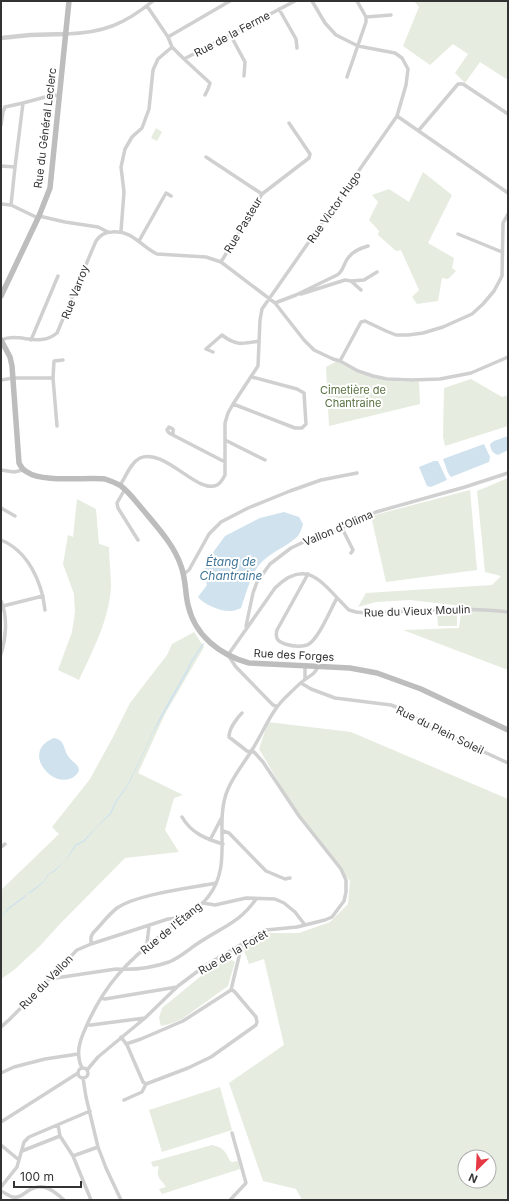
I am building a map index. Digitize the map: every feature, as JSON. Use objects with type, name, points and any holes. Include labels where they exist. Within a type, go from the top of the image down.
[{"type":"main road","name":"Rue du Général Leclerc","points":[[1,296],[39,217],[50,188],[69,1]]},
{"type":"main road","points":[[1,340],[2,347],[10,357],[19,462],[23,470]]},
{"type":"main road","name":"Rue des Forges","points":[[23,470],[31,475],[40,477],[105,479],[120,485],[125,489],[158,529],[178,559],[184,574],[188,605],[196,626],[212,644],[228,656],[249,663],[350,668],[377,673],[421,690],[508,730]]},
{"type":"street","points":[[1,38],[102,30],[117,25],[153,1]]},
{"type":"street","points":[[168,36],[230,1]]},
{"type":"street","name":"Rue de la Ferme","points":[[147,6],[168,36],[172,47],[184,59],[231,36],[295,1]]},
{"type":"street","name":"Rue Victor Hugo","points":[[120,485],[134,462],[141,457],[151,456],[161,460],[203,485],[217,485],[225,475],[225,423],[233,404],[258,366],[260,320],[262,309],[397,116],[406,84],[408,69],[402,58],[395,53],[358,46],[336,35],[325,23],[312,1]]},
{"type":"street","points":[[347,77],[366,17],[357,1]]},
{"type":"street","points":[[278,9],[296,39],[297,48]]},
{"type":"street","points":[[366,17],[391,16]]},
{"type":"street","points":[[231,36],[245,62],[244,76]]},
{"type":"street","points":[[121,231],[124,192],[121,167],[125,149],[132,138],[142,128],[149,109],[153,70],[158,59],[172,47]]},
{"type":"street","points":[[184,59],[210,83],[204,95]]},
{"type":"street","points":[[419,130],[458,84],[463,84],[508,114]]},
{"type":"street","points":[[1,125],[5,107],[48,96],[60,95]]},
{"type":"street","points":[[10,205],[23,103]]},
{"type":"street","points":[[397,116],[508,192]]},
{"type":"street","name":"Rue Pasteur","points":[[221,262],[262,194],[309,158],[310,154],[289,123]]},
{"type":"street","points":[[206,157],[262,194]]},
{"type":"street","points":[[1,166],[15,168]]},
{"type":"street","points":[[139,241],[166,193],[171,196]]},
{"type":"street","points":[[1,204],[10,205],[39,217],[98,227],[108,232],[121,231],[130,235],[150,251],[157,254],[206,257],[221,262],[270,298],[314,350],[340,361],[358,371],[387,379],[440,379],[471,373],[508,357]]},
{"type":"street","points":[[340,361],[361,322],[365,321],[396,335],[408,335],[423,333],[472,314],[487,300],[502,276],[503,223],[508,214]]},
{"type":"street","name":"Rue Varroy","points":[[1,340],[6,338],[40,341],[48,339],[58,333],[93,246],[100,236],[108,232]]},
{"type":"street","points":[[458,234],[502,252]]},
{"type":"street","points":[[275,303],[296,295],[341,272],[348,257],[360,249],[368,246]]},
{"type":"street","points":[[296,295],[345,280],[364,280],[378,272]]},
{"type":"street","points":[[31,340],[58,276]]},
{"type":"street","points":[[351,281],[361,290]]},
{"type":"street","points":[[213,352],[206,349],[222,335],[230,341],[237,343],[259,341]]},
{"type":"street","points":[[57,426],[53,378],[54,361],[63,360]]},
{"type":"street","points":[[233,404],[295,428],[302,428],[306,424],[304,393],[298,389],[252,377]]},
{"type":"street","points":[[1,380],[13,378],[53,378]]},
{"type":"street","points":[[173,435],[225,462]]},
{"type":"street","points":[[225,440],[265,460]]},
{"type":"street","points":[[1,470],[14,472],[23,470]]},
{"type":"street","points":[[184,574],[189,570],[209,534],[220,522],[248,508],[290,491],[321,480],[357,472]]},
{"type":"street","name":"Vallon d'Olima","points":[[228,656],[246,629],[253,594],[258,582],[270,564],[291,548],[310,539],[342,528],[376,512],[465,487],[508,473]]},
{"type":"street","points":[[125,489],[117,503],[118,508],[138,540]]},
{"type":"street","points":[[1,508],[15,516]]},
{"type":"street","points":[[342,528],[353,550],[351,553]]},
{"type":"street","points":[[1,540],[20,552],[29,563],[39,581],[45,610]]},
{"type":"street","points":[[246,629],[275,588],[283,580],[295,574],[308,574],[277,630],[277,640],[282,643],[290,645],[306,645],[312,642],[337,598]]},
{"type":"street","name":"Rue du Vieux Moulin","points":[[308,574],[318,578],[349,610],[356,612],[366,613],[461,608],[487,609],[508,612]]},
{"type":"street","points":[[3,606],[43,596]]},
{"type":"street","points":[[1,601],[6,625],[5,638],[1,654]]},
{"type":"street","points":[[228,656],[236,667],[273,705],[276,706]]},
{"type":"street","points":[[305,666],[305,679]]},
{"type":"street","name":"Rue de l'Étang","points":[[78,1054],[81,1039],[87,1025],[112,980],[148,945],[203,903],[212,891],[220,872],[223,856],[223,804],[230,785],[251,752],[276,706],[305,679],[312,676],[318,666]]},
{"type":"street","name":"Rue du Plein Soleil","points":[[301,683],[311,689],[335,698],[375,702],[404,710],[426,725],[508,763]]},
{"type":"street","name":"Rue de la Forêt","points":[[87,1070],[98,1057],[146,1018],[178,986],[206,965],[266,930],[305,925],[332,917],[344,901],[346,880],[341,869],[299,816],[264,762],[254,752],[246,751],[229,737],[229,732],[242,713]]},
{"type":"street","points":[[210,840],[222,816]]},
{"type":"street","points":[[182,817],[185,823],[195,833],[223,844]]},
{"type":"street","points":[[223,831],[229,833],[266,871],[285,879],[290,878]]},
{"type":"street","points":[[91,944],[91,936],[93,933],[116,909],[128,902],[216,883]]},
{"type":"street","points":[[203,903],[215,905],[246,898],[275,899],[284,903],[295,912],[305,925]]},
{"type":"street","points":[[49,979],[116,969],[133,969],[154,966],[168,962],[179,957],[198,943],[238,919],[250,908],[256,899]]},
{"type":"street","name":"Rue du Vallon","points":[[1,1027],[77,950],[168,919],[177,918],[180,921]]},
{"type":"street","points":[[148,945],[149,926]]},
{"type":"street","points":[[126,1044],[147,1037],[183,1021],[231,990],[242,944]]},
{"type":"street","points":[[101,998],[105,999],[178,986]]},
{"type":"street","points":[[124,1100],[142,1092],[146,1084],[188,1068],[211,1057],[256,1025],[256,1017],[234,991],[231,990]]},
{"type":"street","points":[[87,1025],[146,1018]]},
{"type":"street","points":[[122,1037],[143,1082],[146,1084]]},
{"type":"street","points":[[1,1073],[14,1067],[45,1059],[78,1054],[82,1068]]},
{"type":"street","points":[[82,1068],[87,1070],[88,1073],[86,1077],[83,1078]]},
{"type":"street","points":[[1,1122],[78,1073],[79,1069],[82,1068]]},
{"type":"street","points":[[78,1073],[79,1077],[83,1078],[98,1147],[121,1200]]},
{"type":"street","points":[[1,1187],[17,1167],[24,1142],[28,1137],[90,1111]]},
{"type":"street","points":[[58,1125],[60,1136],[73,1156],[91,1200]]},
{"type":"street","points":[[230,1200],[246,1183],[232,1133]]},
{"type":"street","points":[[22,1151],[60,1136]]},
{"type":"street","points":[[1,1145],[19,1160]]},
{"type":"street","points":[[73,1156],[98,1147]]},
{"type":"street","points":[[1,1191],[14,1197],[21,1196],[32,1188],[40,1186],[50,1189],[64,1200]]},
{"type":"green space","points":[[414,1],[508,1],[508,80],[480,62],[465,83],[455,73],[468,54],[453,44],[430,65],[403,46],[419,7]]},
{"type":"green space","points":[[156,128],[162,132],[157,141],[151,138]]},
{"type":"green space","points":[[423,172],[452,195],[428,243],[454,258],[452,268],[456,271],[448,279],[442,278],[438,301],[417,304],[412,297],[419,290],[401,250],[396,251],[378,235],[379,231],[369,220],[378,202],[372,195],[389,189],[409,202]]},
{"type":"green space","name":"Cimetière de Chantraine","points":[[337,361],[360,374],[388,381],[419,382],[420,404],[329,426],[326,367]]},
{"type":"green space","points":[[471,379],[502,397],[508,395],[508,426],[445,446],[443,437],[444,388]]},
{"type":"green space","points":[[508,478],[508,670],[403,630],[459,628],[462,606],[410,600],[376,602],[358,607],[366,593],[492,585],[501,576],[485,572],[477,491]]},
{"type":"green space","points":[[470,490],[477,570],[386,582],[371,516]]},
{"type":"green space","points":[[77,499],[96,509],[99,544],[109,547],[111,587],[110,599],[104,623],[79,680],[58,670],[72,632],[75,612],[74,594],[63,564],[68,535],[73,537]]},
{"type":"green space","points":[[457,611],[457,626],[438,626],[437,612]]},
{"type":"green space","points":[[194,632],[204,647],[165,714],[138,773],[183,795],[174,798],[165,830],[179,852],[125,858],[40,946],[14,970],[1,979],[1,890],[59,834],[52,827],[90,779],[130,703],[167,655],[172,644]]},
{"type":"green space","points":[[268,722],[351,732],[508,799],[508,1200],[302,1200],[296,1189],[263,1181],[229,1083],[284,1045],[264,959],[249,964],[243,948],[267,933],[299,933],[330,922],[348,904],[350,881],[295,810],[259,749]]},
{"type":"green space","points":[[230,959],[235,962],[228,986],[182,1019],[161,1026],[159,1018],[162,1008],[218,962]]},
{"type":"green space","points":[[220,1087],[232,1130],[162,1152],[149,1110]]},
{"type":"green space","points":[[212,1145],[224,1150],[230,1161],[238,1161],[240,1169],[162,1194],[159,1189],[166,1187],[158,1176],[159,1167],[153,1167],[151,1162]]},
{"type":"water","points":[[508,436],[508,450],[498,455],[491,448],[490,444]]},
{"type":"water","points":[[484,444],[490,457],[489,462],[451,477],[443,459]]},
{"type":"water","points":[[434,461],[438,461],[447,480],[431,487],[427,486],[419,467]]},
{"type":"water","name":"Étang de Chantraine","points":[[284,512],[299,517],[303,524],[301,531],[292,541],[259,565],[251,580],[241,608],[227,611],[213,607],[201,600],[198,597],[207,585],[204,570],[214,551],[225,536],[260,518]]},
{"type":"water","points":[[203,643],[204,644],[192,662],[152,735],[129,784],[116,803],[111,814],[85,841],[76,846],[65,861],[75,845],[84,840],[110,813],[115,802],[128,784],[161,715],[191,661]]},
{"type":"water","points":[[54,738],[62,742],[68,756],[78,767],[79,770],[76,775],[68,779],[59,779],[51,775],[44,769],[40,761],[39,752],[44,744]]},
{"type":"water","points":[[65,861],[54,872],[49,874],[44,882],[32,892],[27,894],[1,917],[7,909],[44,881],[48,874]]}]
